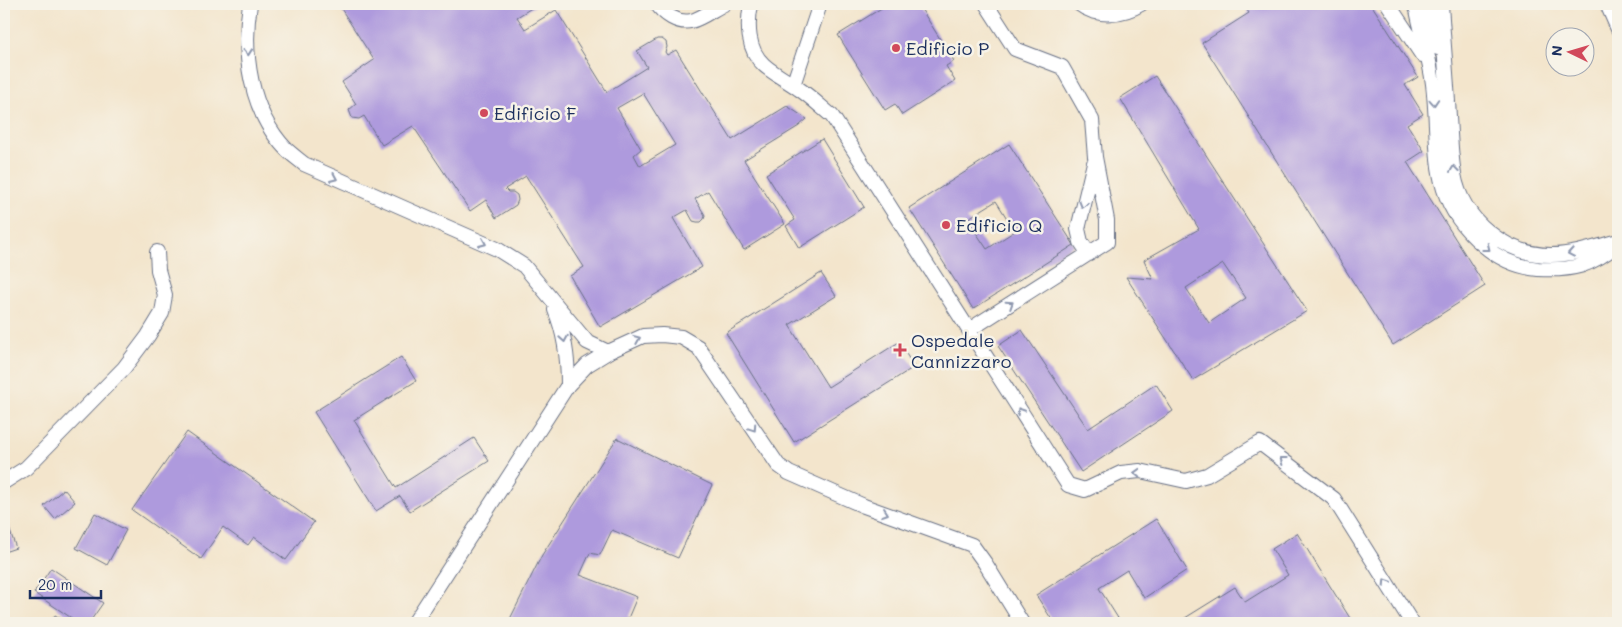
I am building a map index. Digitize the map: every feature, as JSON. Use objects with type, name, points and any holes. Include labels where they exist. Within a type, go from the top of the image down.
[{"type":"lane","points":[[250,4],[247,23],[250,72],[255,93],[267,122],[286,148],[304,164],[497,249],[524,266],[587,342],[608,352]]},
{"type":"lane","points":[[657,4],[661,11],[678,20],[691,21],[724,4]]},
{"type":"lane","points":[[751,4],[748,23],[754,51],[763,64],[832,116],[1068,485],[1085,490],[1121,473],[1140,472],[1186,481],[1207,475],[1260,443],[1334,499],[1412,623]]},
{"type":"lane","points":[[793,85],[820,4]]},
{"type":"lane","points":[[969,330],[1106,242],[1107,220],[1095,157],[1092,120],[1062,67],[1015,49],[986,4]]},
{"type":"lane","points":[[1080,4],[1098,12],[1118,14],[1141,4]]},
{"type":"lane","points":[[1388,4],[1430,68]]},
{"type":"lane","points":[[1400,4],[1423,40]]},
{"type":"lane","points":[[1414,4],[1417,10],[1433,84],[1440,178],[1454,214],[1478,241],[1491,252],[1516,264],[1530,268],[1568,269],[1584,266],[1602,257],[1618,242]]},
{"type":"lane","points":[[1430,4],[1432,25],[1447,83]]},
{"type":"lane","points":[[1441,4],[1454,175],[1466,206],[1499,241],[1520,251],[1550,255],[1566,254],[1618,242]]},
{"type":"lane","points":[[1607,4],[1618,29]]},
{"type":"lane","points":[[1089,254],[1081,242],[1078,229],[1095,157]]},
{"type":"lane","points":[[4,482],[26,468],[124,368],[148,336],[162,313],[165,295],[158,270],[156,252]]},
{"type":"lane","points":[[550,296],[562,325],[568,361],[568,385]]},
{"type":"lane","points":[[414,623],[568,385],[587,365],[608,352],[642,336],[662,335],[682,337],[698,347],[778,464],[789,473],[864,506],[972,545],[1022,623]]},
{"type":"building","points":[[338,4],[508,4],[509,6],[512,4],[538,4],[517,17],[525,29],[556,10],[607,92],[647,67],[637,51],[657,39],[662,39],[666,42],[665,52],[667,55],[676,50],[732,140],[787,106],[807,119],[799,126],[744,160],[785,224],[744,250],[708,191],[695,199],[705,215],[701,222],[693,221],[687,210],[673,218],[702,267],[600,327],[570,276],[584,267],[526,176],[505,189],[517,195],[518,200],[516,205],[496,218],[486,200],[470,211],[413,126],[382,145],[364,116],[359,119],[352,118],[349,110],[356,104],[342,82],[374,60]],"holes":[[[643,93],[675,145],[640,166],[634,155],[641,149],[617,108]]]},
{"type":"building","name":"Edificio P","points":[[888,4],[918,4],[954,61],[946,66],[955,81],[902,115],[895,104],[885,110],[838,35]]},
{"type":"building","points":[[1243,4],[1354,4],[1356,7],[1361,4],[1371,4],[1418,77],[1405,85],[1423,114],[1407,124],[1424,151],[1407,162],[1485,286],[1393,345],[1202,43],[1249,13]]},
{"type":"building","points":[[1155,76],[1307,311],[1193,380],[1126,277],[1153,279],[1144,260],[1199,229],[1120,98]],"holes":[[[1223,264],[1246,298],[1209,323],[1186,288]]]},
{"type":"building","points":[[822,139],[864,207],[799,248],[786,226],[795,220],[766,174]]},
{"type":"building","name":"Edificio Q","points":[[1009,144],[1074,245],[973,309],[909,208]],"holes":[[[996,201],[1015,231],[987,249],[967,219]]]},
{"type":"building","points":[[821,273],[836,296],[789,325],[828,387],[899,342],[914,367],[794,442],[726,333]]},
{"type":"building","points":[[1022,330],[1088,429],[1156,384],[1173,411],[1081,472],[998,346]]},
{"type":"building","points":[[401,357],[416,381],[354,420],[396,488],[474,438],[489,461],[410,511],[400,496],[376,511],[314,412]]},
{"type":"building","points":[[187,432],[314,522],[286,560],[254,537],[248,545],[223,527],[201,559],[132,510]]},
{"type":"building","points":[[617,438],[712,485],[678,558],[612,530],[600,555],[590,553],[580,575],[637,597],[626,623],[508,623],[542,555]]},
{"type":"building","points":[[64,489],[75,502],[55,519],[44,506]]},
{"type":"building","points":[[95,513],[126,530],[107,565],[76,548]]},
{"type":"building","points":[[4,514],[16,548],[4,552]]},
{"type":"building","points":[[1156,519],[1187,570],[1144,598],[1127,570],[1099,588],[1121,623],[1054,623],[1036,595]]},
{"type":"building","points":[[1297,533],[1353,623],[1177,623],[1235,587],[1245,602],[1288,575],[1272,549]]},
{"type":"building","points":[[51,568],[103,603],[89,623],[79,623],[34,593]]},
{"type":"building","points":[[55,615],[68,623],[50,623]]},
{"type":"place","name":"Edificio P","points":[[896,48]]},
{"type":"place","name":"Edificio F","points":[[484,113]]},
{"type":"place","name":"Edificio Q","points":[[946,225]]},
{"type":"place","name":"Ospedale Cannizzaro","points":[[900,350]]}]
